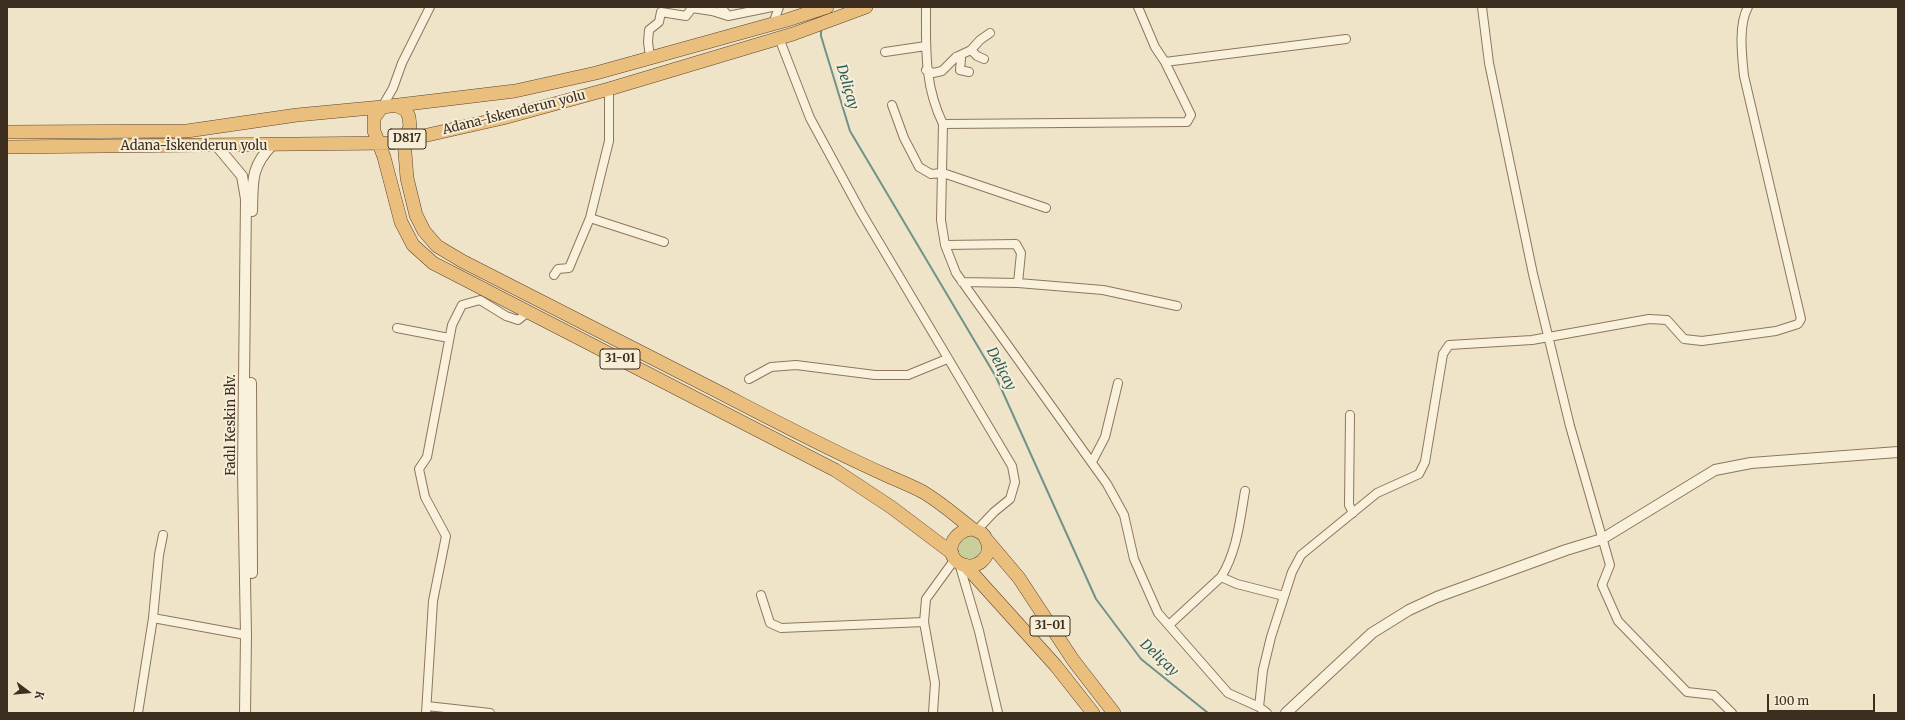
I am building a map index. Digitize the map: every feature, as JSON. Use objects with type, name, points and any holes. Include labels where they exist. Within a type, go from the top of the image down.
[{"type":"highway","name":"Adana-İskenderun yolu","points":[[7,132],[187,131],[297,115],[382,107],[515,91],[596,73],[773,24],[827,7]]},
{"type":"highway","name":"Adana-İskenderun yolu","points":[[7,147],[392,143],[503,118],[609,89],[793,34],[862,8]]},
{"type":"highway","name":"31-01","points":[[396,105],[406,110],[409,117],[410,127],[404,140],[407,178],[416,215],[424,231],[437,246],[462,261],[738,402],[866,466],[922,492],[961,518],[978,533],[1019,578],[1073,660],[1114,713]]},
{"type":"highway","name":"31-01","points":[[382,107],[374,118],[374,131],[379,143],[401,222],[413,245],[433,263],[835,470],[891,508],[958,560],[1056,666],[1093,713]]},
{"type":"highway","points":[[966,529],[978,533],[988,544],[986,556],[977,565],[958,560],[951,547],[955,536],[966,529]]},
{"type":"street","points":[[382,107],[393,88],[402,63],[430,7]]},
{"type":"street","points":[[721,7],[728,16]]},
{"type":"street","points":[[650,57],[648,42],[649,30],[659,22],[661,12],[686,16],[692,8],[712,11],[728,16],[772,7]]},
{"type":"street","points":[[773,24],[779,7]]},
{"type":"street","points":[[926,7],[926,70],[937,111],[943,124],[941,220],[945,245],[956,274],[1107,484],[1124,515],[1134,559],[1158,613],[1228,693],[1259,707],[1267,713]]},
{"type":"street","points":[[943,124],[1187,122],[1191,114],[1165,62],[1155,47],[1138,7]]},
{"type":"street","points":[[1482,7],[1489,63],[1533,274],[1570,426],[1610,565],[1602,586],[1618,621],[1687,692],[1714,694],[1732,713]]},
{"type":"street","points":[[1259,707],[1265,663],[1271,637],[1292,572],[1301,555],[1377,493],[1419,474],[1425,462],[1443,354],[1449,345],[1485,344],[1548,337],[1649,319],[1667,320],[1684,339],[1702,341],[1776,332],[1798,324],[1801,319],[1744,76],[1741,49],[1745,13],[1748,7]]},
{"type":"street","points":[[926,70],[933,73],[942,71],[956,57],[971,50],[980,40],[990,33]]},
{"type":"street","points":[[779,38],[810,118],[861,212],[1012,466],[1015,482],[1010,499],[994,512],[978,533]]},
{"type":"street","points":[[1165,62],[1346,39]]},
{"type":"street","points":[[884,52],[926,46]]},
{"type":"street","points":[[971,50],[984,60]]},
{"type":"street","points":[[956,57],[961,60],[960,70],[968,72]]},
{"type":"street","points":[[554,275],[558,270],[569,268],[590,218],[609,141],[609,89]]},
{"type":"street","points":[[892,105],[904,138],[919,167],[931,174],[943,173],[1046,208]]},
{"type":"street","name":"Fadıl Keskin Blv.","points":[[251,713],[252,484],[249,273],[254,175],[260,157],[272,145]]},
{"type":"street","name":"Fadıl Keskin Blv.","points":[[217,146],[242,176],[246,199],[243,472],[246,635],[245,713]]},
{"type":"street","points":[[590,218],[664,242]]},
{"type":"street","points":[[945,245],[1016,244],[1022,253],[1018,284]]},
{"type":"street","points":[[962,282],[1103,290],[1177,306]]},
{"type":"street","points":[[490,713],[427,710],[433,601],[446,536],[425,498],[419,469],[427,457],[449,338],[452,325],[462,305],[480,300],[506,316],[518,320],[528,312]]},
{"type":"street","points":[[397,328],[421,334],[449,338]]},
{"type":"street","points":[[749,378],[771,367],[796,365],[875,375],[908,375],[947,359]]},
{"type":"street","points":[[1092,462],[1105,437],[1118,382]]},
{"type":"street","points":[[1350,414],[1349,505],[1353,513]]},
{"type":"street","points":[[1286,713],[1372,633],[1409,610],[1458,589],[1566,550],[1602,539],[1715,470],[1751,463],[1898,452]]},
{"type":"street","points":[[1169,625],[1221,577],[1227,568],[1233,551],[1245,491]]},
{"type":"street","points":[[138,713],[153,618],[159,555],[163,535]]},
{"type":"street","points":[[933,713],[935,683],[924,622],[926,600],[958,560]]},
{"type":"street","points":[[958,560],[979,631],[998,713]]},
{"type":"street","points":[[1221,577],[1237,584],[1284,596]]},
{"type":"street","points":[[761,595],[770,623],[781,628],[924,622]]},
{"type":"street","points":[[153,618],[246,635]]},
{"type":"green space","points":[[969,535],[977,539],[981,547],[977,555],[969,559],[961,555],[957,547],[961,539]]},
{"type":"waterway","name":"Deliçay","points":[[821,29],[821,36],[850,131],[996,377],[1096,599],[1141,659],[1208,713]]}]
